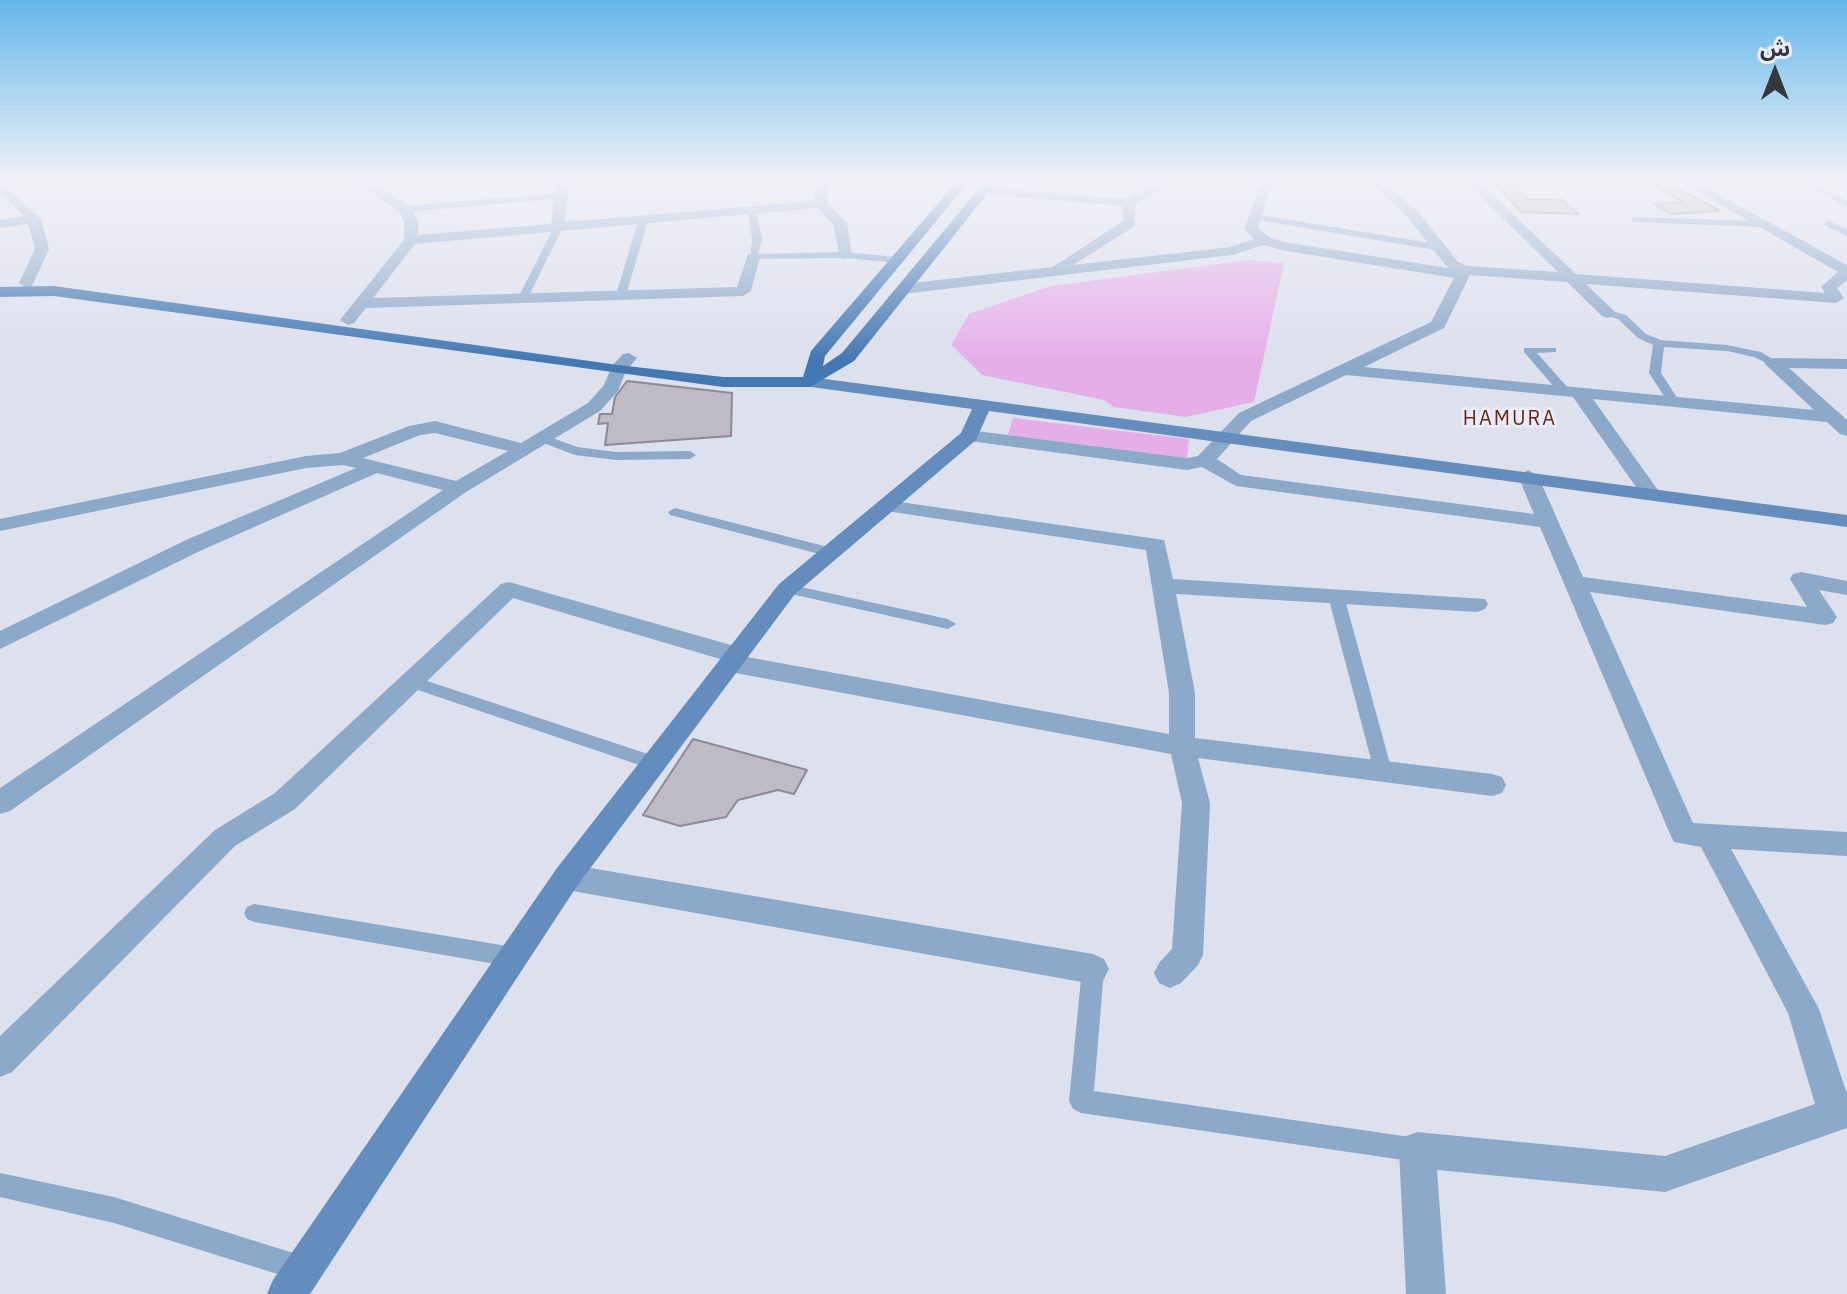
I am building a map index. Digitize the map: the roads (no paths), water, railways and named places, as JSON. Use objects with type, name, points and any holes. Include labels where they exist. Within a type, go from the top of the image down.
[{"type":"main road","points":[[810,382],[817,355],[914,239]]},
{"type":"main road","points":[[810,382],[848,357],[943,239]]},
{"type":"main road","points":[[0,284],[70,283],[348,320],[723,382],[810,382],[1847,521]]},
{"type":"main road","points":[[0,292],[54,291],[624,364]]},
{"type":"main road","points":[[300,1286],[567,877],[787,589],[969,436],[982,406]]},
{"type":"street","points":[[27,283],[42,249],[39,239]]},
{"type":"street","points":[[348,320],[411,240],[419,239]]},
{"type":"street","points":[[843,239],[845,255]]},
{"type":"street","points":[[1055,270],[1104,239]]},
{"type":"street","points":[[1434,239],[1463,273]]},
{"type":"street","points":[[1534,239],[1608,313]]},
{"type":"street","points":[[1790,239],[1847,272],[1829,287],[1843,300]]},
{"type":"street","points":[[903,289],[1232,251],[1264,240],[1281,246],[1463,273],[1573,276],[1843,300]]},
{"type":"street","points":[[361,303],[743,291],[753,257]]},
{"type":"street","points":[[969,436],[1187,464],[1205,460],[1245,417],[1438,325],[1463,273]]},
{"type":"street","points":[[1773,363],[1847,364]]},
{"type":"street","points":[[1773,363],[1847,430]]},
{"type":"street","points":[[0,803],[459,488],[594,407],[612,387],[624,364]]},
{"type":"street","points":[[1344,370],[1833,417]]},
{"type":"street","points":[[1572,392],[1650,493]]},
{"type":"street","points":[[343,459],[416,430],[435,427],[533,443]]},
{"type":"street","points":[[0,525],[306,462],[343,459],[459,488]]},
{"type":"street","points":[[1205,460],[1236,480],[1548,522]]},
{"type":"street","points":[[0,641],[194,545],[377,466]]},
{"type":"street","points":[[1528,476],[1684,834],[1847,844]]},
{"type":"street","points":[[886,506],[1156,545],[1182,693],[1182,746],[1196,803],[1187,955],[1170,973]]},
{"type":"street","points":[[1574,583],[1825,617],[1801,579],[1847,588]]},
{"type":"street","points":[[1163,586],[1477,604]]},
{"type":"street","points":[[0,1060],[225,838],[285,801],[509,589],[733,659],[1182,746],[1492,785]]},
{"type":"street","points":[[1426,1294],[1417,1150],[1665,1174],[1836,1115],[1803,1009],[1709,835]]},
{"type":"street","points":[[567,877],[1093,969]]},
{"type":"lane","points":[[523,298],[552,239]]},
{"type":"lane","points":[[621,295],[638,239]]},
{"type":"lane","points":[[757,239],[753,257],[845,255],[897,260]]},
{"type":"lane","points":[[1390,239],[1442,248]]},
{"type":"lane","points":[[1608,313],[1622,317],[1642,336],[1659,343],[1727,348],[1757,354],[1773,363]]},
{"type":"lane","points":[[1659,343],[1655,373],[1674,402]]},
{"type":"lane","points":[[1552,350],[1528,350],[1572,392]]},
{"type":"lane","points":[[533,443],[616,456],[690,455]]},
{"type":"lane","points":[[675,512],[831,552]]},
{"type":"lane","points":[[787,589],[948,624]]},
{"type":"lane","points":[[1336,596],[1383,771]]},
{"type":"lane","points":[[412,682],[654,763]]},
{"type":"lane","points":[[254,913],[513,957]]},
{"type":"lane","points":[[1093,969],[1081,1101],[1417,1150]]},
{"type":"lane","points":[[0,1185],[114,1210],[300,1286]]},
{"type":"district","name":"HAMURA","points":[[1510,419]]}]
